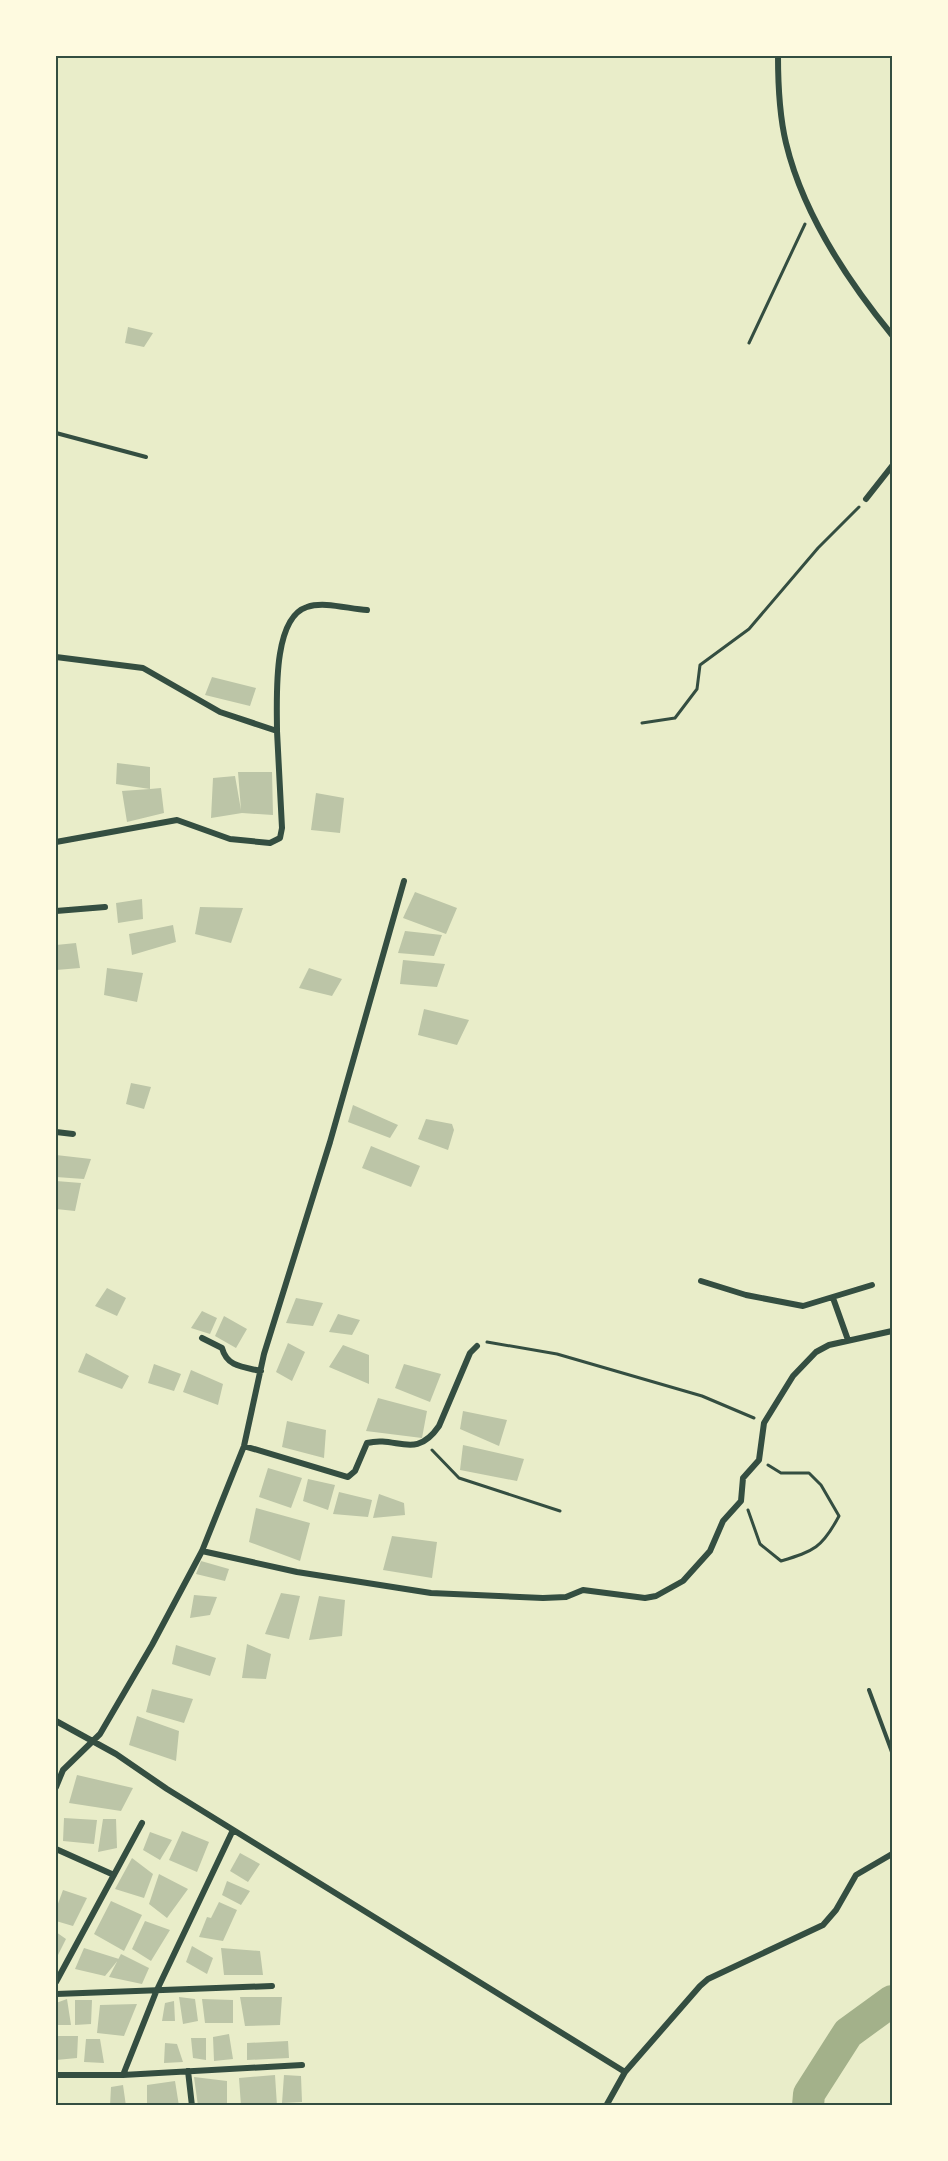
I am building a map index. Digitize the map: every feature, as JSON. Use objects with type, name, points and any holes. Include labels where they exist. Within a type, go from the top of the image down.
[{"type":"street","points":[[778,56],[778,93],[786,142],[812,212],[859,294],[892,335]]},
{"type":"street","points":[[866,500],[892,466]]},
{"type":"street","points":[[56,842],[177,820],[231,839],[270,843],[276,841],[282,828],[277,731],[278,677],[285,632],[290,618],[299,610],[312,606],[367,610]]},
{"type":"street","points":[[56,657],[143,668],[220,712],[277,731]]},
{"type":"street","points":[[56,1787],[63,1770],[94,1741],[152,1645],[202,1551],[244,1446],[261,1371],[404,881]]},
{"type":"street","points":[[56,911],[105,907]]},
{"type":"street","points":[[56,1132],[73,1134]]},
{"type":"street","points":[[701,1281],[746,1295],[803,1306],[872,1285]]},
{"type":"street","points":[[833,1298],[848,1340]]},
{"type":"street","points":[[202,1551],[297,1572],[431,1593],[543,1598],[566,1597],[583,1590],[645,1598],[674,1588],[689,1576],[710,1551],[723,1521],[741,1501],[743,1478],[759,1460],[764,1423],[793,1376],[807,1361],[829,1345],[892,1331]]},
{"type":"street","points":[[202,1338],[222,1348],[224,1357],[230,1364],[261,1371]]},
{"type":"street","points":[[244,1446],[348,1477],[355,1472],[367,1443],[407,1447],[425,1442],[440,1426],[470,1353],[477,1346]]},
{"type":"street","points":[[56,1721],[94,1741],[233,1830],[625,2072]]},
{"type":"street","points":[[56,1982],[142,1823]]},
{"type":"street","points":[[123,2075],[156,1992],[233,1830]]},
{"type":"street","points":[[56,1849],[114,1875]]},
{"type":"street","points":[[606,2106],[625,2072],[700,1986],[708,1979],[823,1925],[832,1916],[856,1875],[892,1854]]},
{"type":"street","points":[[56,1994],[272,1986]]},
{"type":"street","points":[[56,2075],[123,2075],[302,2065]]},
{"type":"street","points":[[188,2071],[192,2106]]},
{"type":"lane","points":[[56,433],[146,457]]},
{"type":"lane","points":[[869,1690],[892,1752]]},
{"type":"path","points":[[749,343],[812,212]]},
{"type":"path","points":[[642,723],[675,718],[697,689],[700,664],[749,629],[819,548],[866,500]]},
{"type":"path","points":[[477,1346],[488,1342],[557,1354],[702,1396],[764,1423]]},
{"type":"path","points":[[425,1442],[459,1478],[560,1511]]},
{"type":"path","points":[[743,1494],[759,1544],[781,1561],[813,1551],[830,1532],[839,1516],[821,1485],[808,1473],[782,1473],[759,1460]]},
{"type":"building","points":[[128,327],[153,333],[144,347],[125,343]]},
{"type":"building","points":[[212,677],[256,688],[250,706],[205,695]]},
{"type":"building","points":[[117,763],[150,767],[150,789],[116,784]]},
{"type":"building","points":[[238,772],[272,772],[273,815],[242,813],[211,818],[213,778],[235,776],[241,810]]},
{"type":"building","points":[[161,788],[164,813],[127,822],[122,791]]},
{"type":"building","points":[[316,793],[344,798],[340,833],[311,830]]},
{"type":"building","points":[[415,892],[457,908],[446,934],[403,918]]},
{"type":"building","points":[[142,899],[143,919],[118,923],[116,903]]},
{"type":"building","points":[[200,907],[243,908],[231,943],[195,934]]},
{"type":"building","points":[[173,925],[176,942],[132,955],[129,934]]},
{"type":"building","points":[[405,931],[442,935],[434,956],[398,953]]},
{"type":"building","points":[[76,943],[80,968],[56,970],[56,945]]},
{"type":"building","points":[[403,960],[445,964],[437,987],[400,984]]},
{"type":"building","points":[[107,968],[143,973],[137,1002],[104,995]]},
{"type":"building","points":[[309,968],[342,979],[332,996],[299,988]]},
{"type":"building","points":[[424,1009],[469,1020],[457,1045],[418,1035]]},
{"type":"building","points":[[131,1083],[151,1087],[144,1109],[126,1104]]},
{"type":"building","points":[[353,1105],[398,1125],[390,1138],[348,1122]]},
{"type":"building","points":[[426,1119],[452,1124],[454,1130],[448,1150],[418,1139]]},
{"type":"building","points":[[371,1146],[420,1166],[411,1187],[362,1168]]},
{"type":"building","points":[[56,1155],[91,1159],[84,1179],[56,1177]]},
{"type":"building","points":[[56,1181],[81,1183],[75,1211],[56,1209]]},
{"type":"building","points":[[107,1288],[126,1298],[117,1316],[95,1306]]},
{"type":"building","points":[[296,1298],[323,1303],[313,1326],[286,1323]]},
{"type":"building","points":[[202,1311],[217,1318],[210,1334],[191,1328]]},
{"type":"building","points":[[338,1314],[360,1320],[352,1335],[329,1332]]},
{"type":"building","points":[[224,1316],[247,1329],[236,1348],[215,1336]]},
{"type":"building","points":[[288,1343],[305,1352],[292,1381],[276,1372]]},
{"type":"building","points":[[343,1345],[369,1355],[369,1384],[329,1367]]},
{"type":"building","points":[[86,1353],[129,1376],[122,1389],[78,1372]]},
{"type":"building","points":[[154,1364],[181,1374],[174,1391],[148,1383]]},
{"type":"building","points":[[404,1364],[441,1374],[430,1402],[395,1388]]},
{"type":"building","points":[[191,1370],[223,1384],[218,1405],[183,1392]]},
{"type":"building","points":[[378,1398],[427,1411],[422,1438],[366,1431]]},
{"type":"building","points":[[463,1411],[507,1420],[499,1446],[460,1429]]},
{"type":"building","points":[[287,1421],[326,1430],[324,1458],[282,1447]]},
{"type":"building","points":[[463,1445],[524,1459],[517,1481],[460,1470]]},
{"type":"building","points":[[268,1468],[302,1478],[291,1508],[259,1497]]},
{"type":"building","points":[[308,1479],[335,1485],[328,1510],[303,1501]]},
{"type":"building","points":[[339,1492],[372,1500],[368,1517],[333,1514]]},
{"type":"building","points":[[379,1494],[404,1503],[405,1515],[373,1518]]},
{"type":"building","points":[[256,1508],[310,1523],[300,1561],[249,1542]]},
{"type":"building","points":[[392,1536],[437,1542],[432,1578],[383,1570]]},
{"type":"building","points":[[201,1561],[229,1569],[225,1581],[196,1574]]},
{"type":"building","points":[[281,1593],[300,1596],[289,1639],[265,1634]]},
{"type":"building","points":[[194,1595],[217,1597],[210,1615],[190,1618]]},
{"type":"building","points":[[319,1596],[345,1600],[342,1636],[309,1640]]},
{"type":"building","points":[[247,1644],[271,1654],[266,1679],[242,1678]]},
{"type":"building","points":[[176,1645],[216,1658],[210,1676],[172,1664]]},
{"type":"building","points":[[152,1689],[193,1699],[184,1723],[146,1712]]},
{"type":"building","points":[[137,1716],[179,1731],[176,1761],[129,1745]]},
{"type":"building","points":[[77,1775],[133,1788],[121,1811],[69,1803]]},
{"type":"building","points":[[64,1818],[97,1820],[94,1844],[63,1841]]},
{"type":"building","points":[[103,1819],[116,1819],[117,1848],[98,1852]]},
{"type":"building","points":[[182,1831],[209,1842],[197,1872],[169,1860]]},
{"type":"building","points":[[150,1832],[172,1840],[160,1860],[143,1850]]},
{"type":"building","points":[[240,1853],[260,1864],[248,1882],[230,1871]]},
{"type":"building","points":[[132,1858],[153,1874],[144,1898],[115,1889]]},
{"type":"building","points":[[159,1874],[188,1889],[167,1918],[149,1904]]},
{"type":"building","points":[[227,1881],[250,1891],[241,1905],[222,1895]]},
{"type":"building","points":[[63,1890],[87,1898],[73,1926],[56,1921],[56,1909]]},
{"type":"building","points":[[111,1901],[142,1915],[124,1951],[94,1934]]},
{"type":"building","points":[[219,1902],[237,1910],[223,1941],[199,1937],[207,1917],[211,1918]]},
{"type":"building","points":[[145,1921],[170,1930],[151,1961],[132,1949]]},
{"type":"building","points":[[56,1932],[66,1939],[56,1959]]},
{"type":"building","points":[[192,1946],[213,1958],[207,1974],[186,1962]]},
{"type":"building","points":[[84,1948],[119,1959],[105,1976],[75,1969]]},
{"type":"building","points":[[221,1948],[260,1951],[263,1975],[224,1975]]},
{"type":"building","points":[[121,1954],[149,1968],[142,1984],[109,1977]]},
{"type":"building","points":[[179,1997],[195,1999],[198,2021],[183,2024]]},
{"type":"building","points":[[240,1997],[282,1997],[280,2025],[245,2026]]},
{"type":"building","points":[[67,1999],[71,2025],[56,2025],[56,2003]]},
{"type":"building","points":[[202,1999],[233,2000],[233,2023],[205,2023]]},
{"type":"building","points":[[75,2000],[92,2000],[91,2024],[75,2025]]},
{"type":"building","points":[[174,2001],[175,2021],[162,2021],[165,2003]]},
{"type":"building","points":[[137,2004],[124,2036],[97,2033],[100,2005]]},
{"type":"building","points":[[229,2034],[233,2059],[214,2061],[213,2037]]},
{"type":"building","points":[[56,2036],[78,2036],[77,2058],[56,2060]]},
{"type":"building","points":[[191,2038],[206,2038],[206,2060],[193,2058]]},
{"type":"building","points":[[86,2039],[100,2039],[104,2063],[84,2062]]},
{"type":"building","points":[[288,2041],[289,2058],[247,2060],[247,2043]]},
{"type":"building","points":[[165,2043],[177,2044],[183,2062],[164,2063]]},
{"type":"building","points":[[275,2075],[277,2106],[241,2106],[239,2078]]},
{"type":"building","points":[[284,2075],[301,2076],[302,2102],[282,2103]]},
{"type":"building","points":[[194,2077],[227,2081],[227,2106],[198,2106]]},
{"type":"building","points":[[175,2081],[179,2106],[147,2106],[147,2085]]},
{"type":"building","points":[[123,2085],[126,2106],[110,2106],[111,2087]]},
{"type":"waterway","points":[[808,2106],[809,2094],[848,2033],[892,2001]]}]
